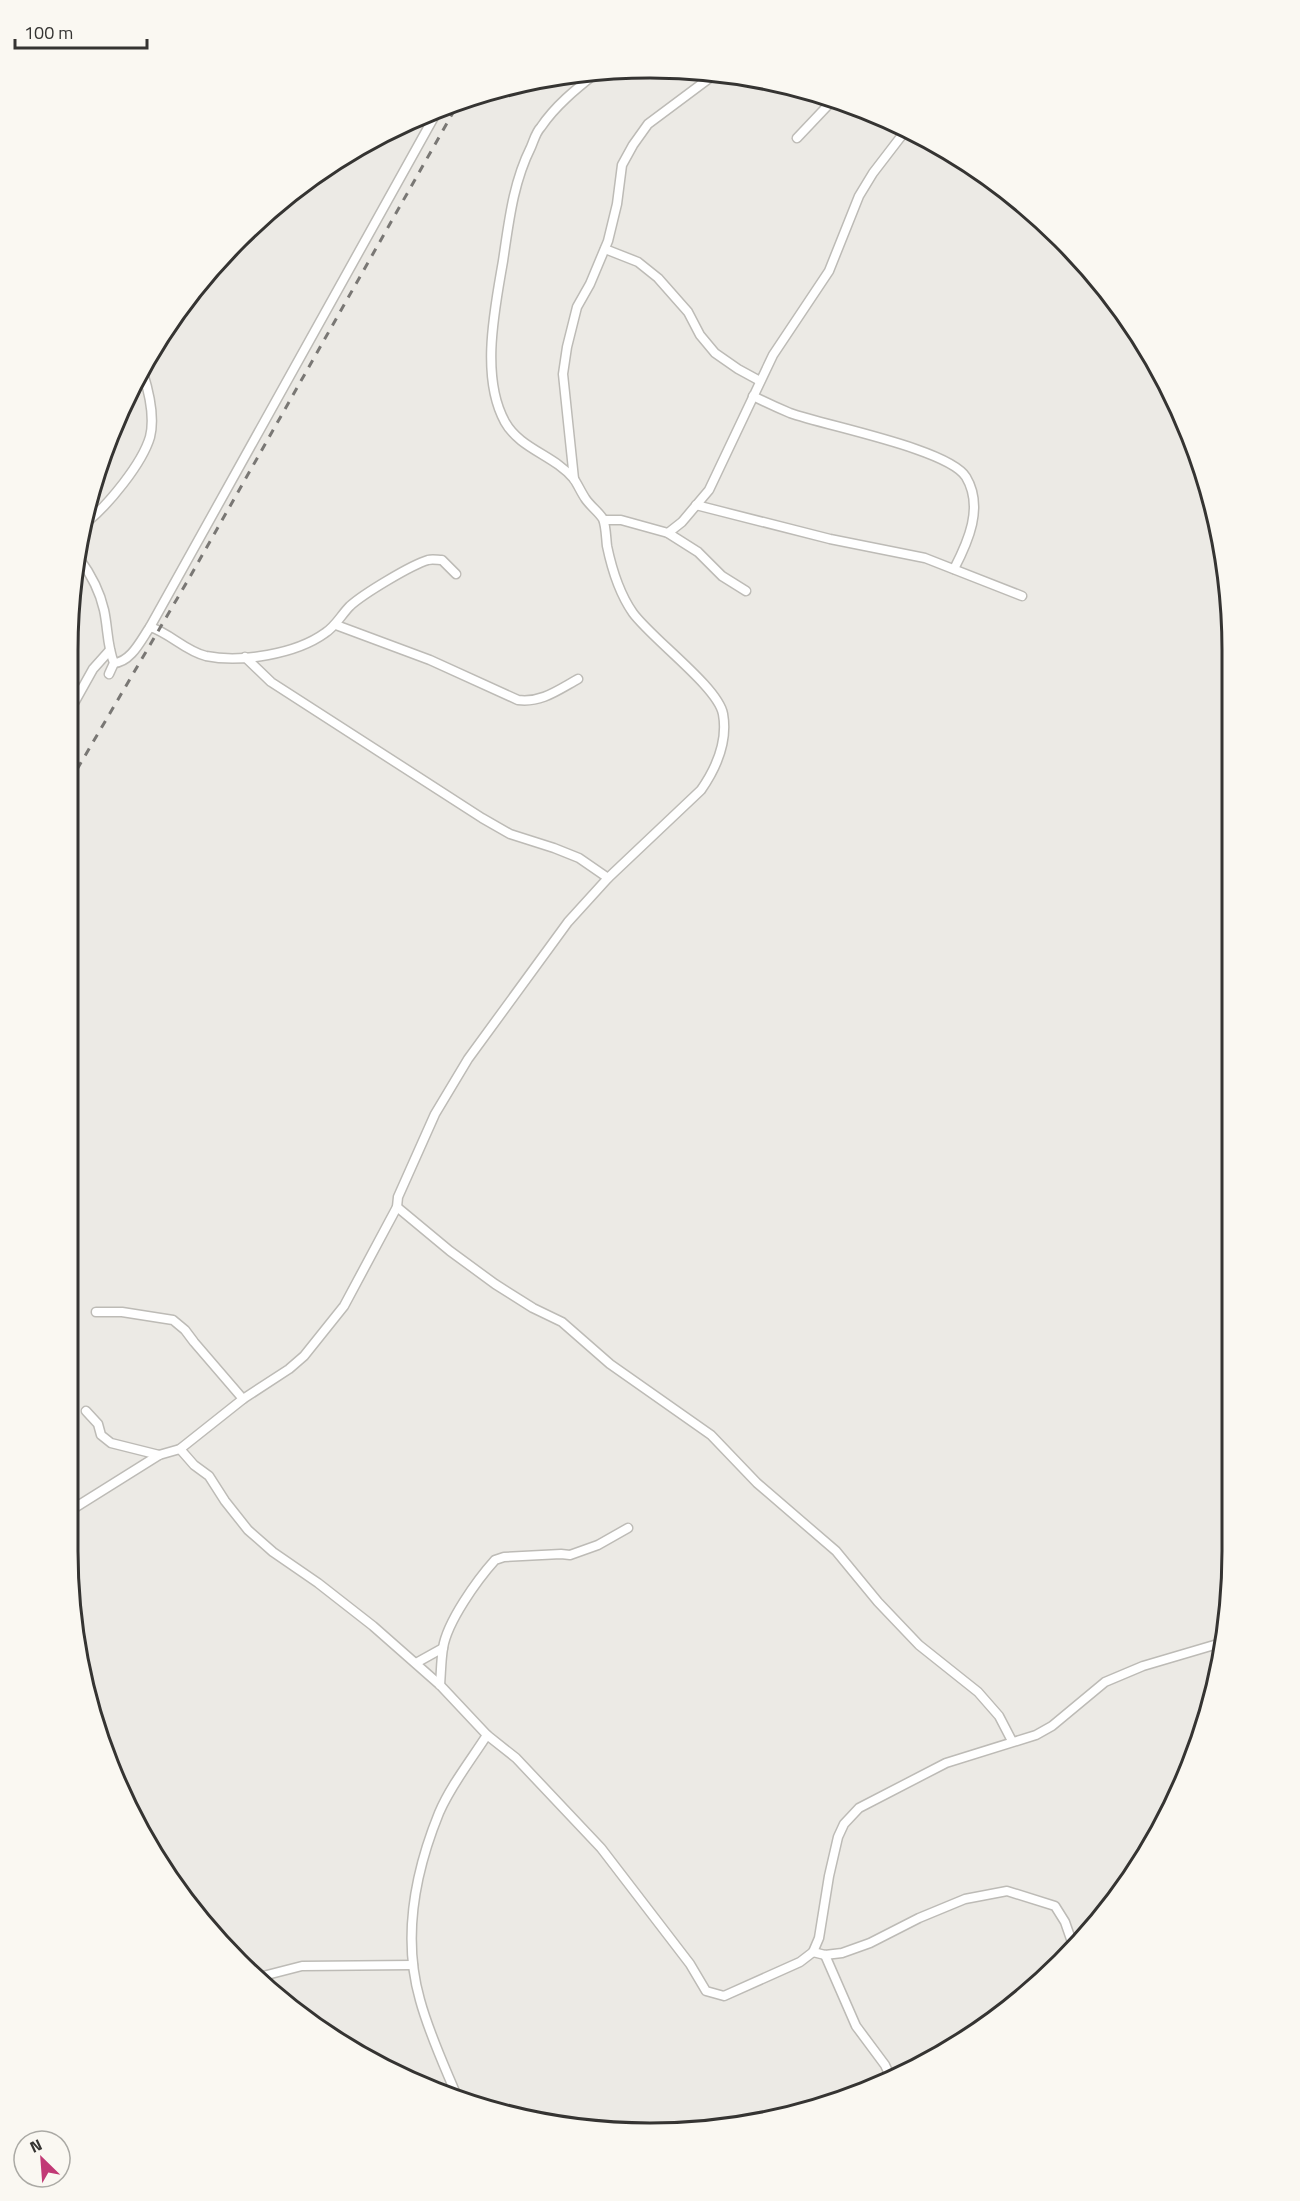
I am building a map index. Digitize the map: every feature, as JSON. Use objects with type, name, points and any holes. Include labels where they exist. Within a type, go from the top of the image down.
[{"type":"street","points":[[574,480],[570,423],[563,374],[567,347],[577,307],[590,284],[604,249],[617,204],[622,165],[648,124],[706,81]]},
{"type":"street","points":[[78,1506],[159,1455],[180,1449],[243,1399],[289,1370],[304,1356],[344,1306],[397,1207],[398,1197],[435,1114],[468,1059],[568,922],[608,878],[701,790],[712,774],[720,755],[724,734],[723,712],[711,691],[645,628],[623,596],[611,563],[603,520],[560,464],[521,442],[505,422],[495,395],[492,362],[493,321],[511,207],[520,170],[540,127],[569,95],[585,82]]},
{"type":"street","points":[[797,138],[827,106]]},
{"type":"street","points":[[114,663],[127,658],[150,627],[431,122]]},
{"type":"street","points":[[668,533],[682,522],[710,490],[774,355],[830,271],[859,196],[873,173],[901,136]]},
{"type":"street","points":[[604,249],[638,262],[658,278],[688,312],[700,335],[715,353],[760,381]]},
{"type":"street","points":[[94,516],[122,486],[150,436],[151,413],[146,381]]},
{"type":"street","points":[[753,396],[790,413],[910,448],[949,462],[965,476],[971,489],[973,521],[969,540],[954,569]]},
{"type":"street","points":[[696,505],[830,538],[925,558],[1022,596]]},
{"type":"street","points":[[603,520],[621,520],[668,533],[699,552],[722,576],[746,591]]},
{"type":"street","points":[[150,627],[166,633],[194,652],[201,654],[245,657],[279,653],[325,634],[336,625],[349,607],[366,593],[429,559],[442,560],[456,574]]},
{"type":"street","points":[[84,568],[101,600],[114,663],[109,674]]},
{"type":"street","points":[[336,625],[430,660],[518,699],[530,701],[546,697],[578,679]]},
{"type":"street","points":[[78,696],[93,669],[110,650]]},
{"type":"street","points":[[245,657],[271,682],[482,818],[510,834],[579,858],[608,878]]},
{"type":"street","points":[[397,1207],[418,1222],[436,1240],[486,1277],[533,1308],[562,1322],[610,1364],[711,1435],[757,1483],[836,1551],[878,1602],[919,1645],[978,1692],[999,1716],[1012,1741]]},
{"type":"street","points":[[96,1312],[122,1312],[173,1320],[185,1330],[243,1399]]},
{"type":"street","points":[[86,1411],[98,1424],[101,1435],[111,1443],[159,1455]]},
{"type":"street","points":[[180,1449],[194,1465],[209,1476],[248,1530],[273,1552],[374,1626],[440,1685],[487,1735],[516,1758],[601,1848],[690,1964],[706,1991],[724,1996],[800,1962],[813,1952],[819,1938],[833,1854],[843,1824],[859,1808],[946,1763],[1036,1735],[1052,1726],[1105,1682],[1143,1666],[1214,1645]]},
{"type":"street","points":[[440,1685],[443,1648],[453,1619],[495,1560],[515,1556],[570,1555],[598,1545],[628,1528]]},
{"type":"street","points":[[416,1663],[443,1648]]},
{"type":"street","points":[[454,2088],[423,2010],[413,1965],[412,1904],[440,1812],[487,1735]]},
{"type":"street","points":[[813,1952],[825,1955],[842,1953],[870,1943],[965,1899],[1007,1891],[1055,1906],[1065,1922],[1071,1938]]},
{"type":"street","points":[[825,1955],[856,2026],[888,2071]]},
{"type":"street","points":[[267,1975],[302,1966],[413,1965]]},
{"type":"railway","points":[[78,768],[191,575],[453,113]]}]
